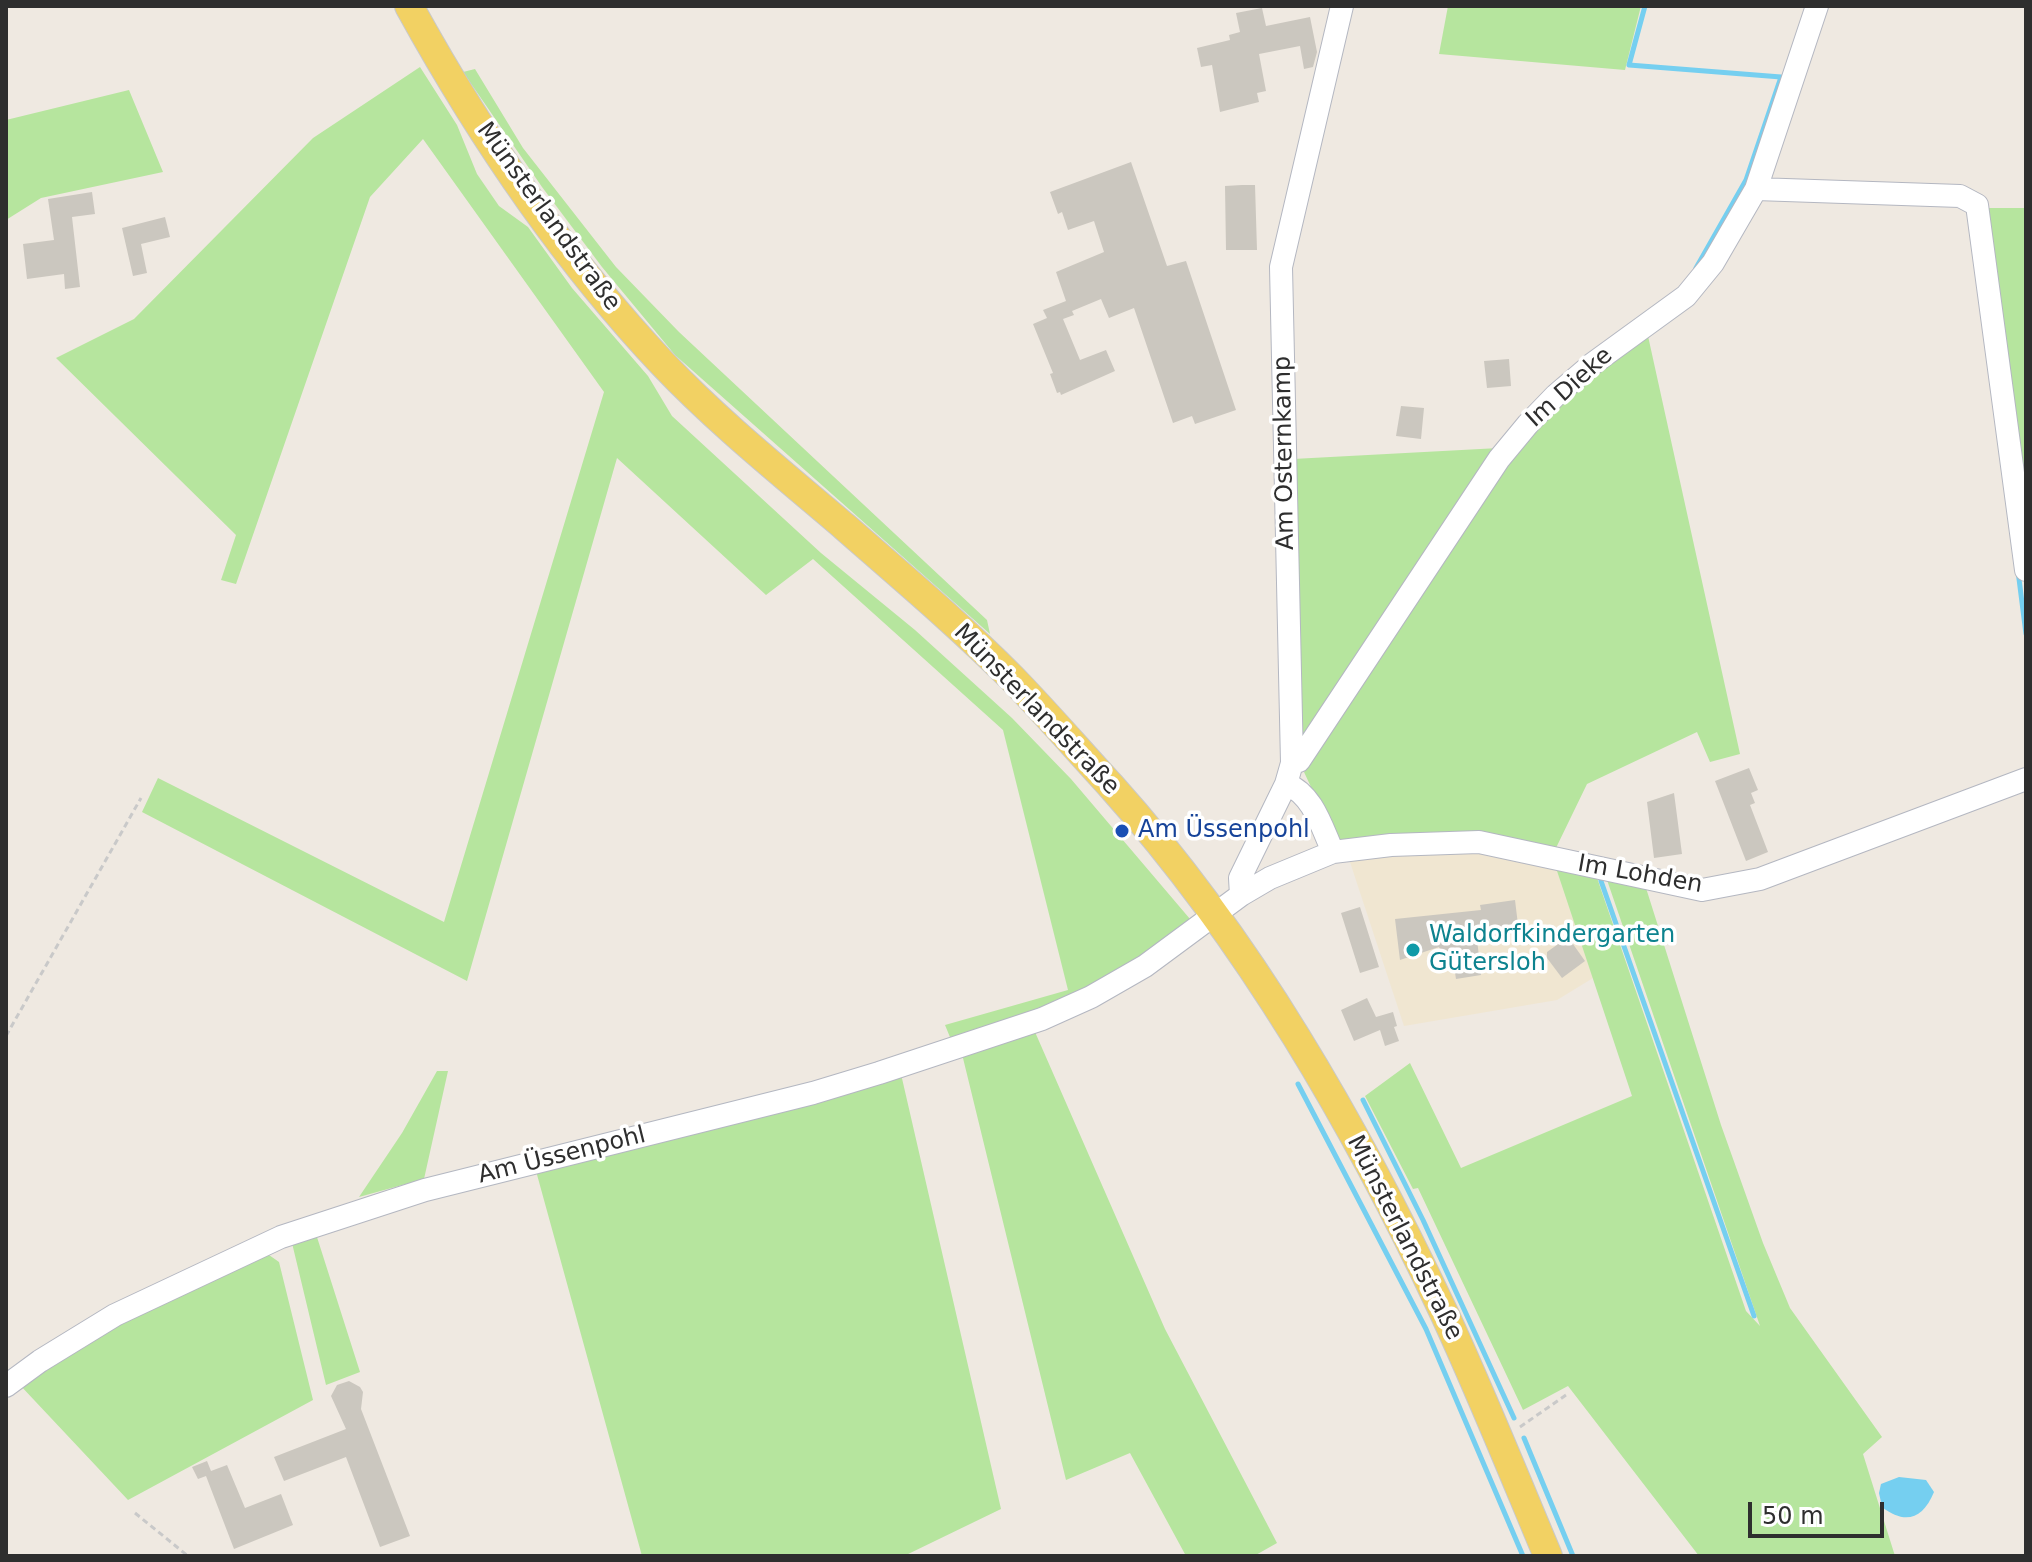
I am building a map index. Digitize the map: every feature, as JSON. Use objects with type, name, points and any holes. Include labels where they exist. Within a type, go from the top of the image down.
[{"type":"main road","name":"Münsterlandstraße","points":[[409,6],[500,160],[586,277],[664,366],[766,461],[857,538],[1011,677],[1114,789],[1214,915],[1300,1040],[1384,1191],[1445,1315],[1548,1556]]},
{"type":"street","name":"Am Osternkamp","points":[[1241,895],[1240,878],[1289,774],[1281,267],[1342,6]]},
{"type":"street","name":"Im Dieke","points":[[1289,774],[1499,459],[1528,424],[1591,365],[1686,296],[1722,249],[1756,189],[1817,6]]},
{"type":"street","points":[[1756,189],[1960,196],[1977,205],[2026,570]]},
{"type":"street","points":[[1289,774],[1295,788],[1311,805],[1333,852]]},
{"type":"street","name":"Im Lohden","points":[[1214,915],[1270,878],[1333,852],[1391,845],[1479,842],[1702,890],[1760,879],[2026,779]]},
{"type":"street","name":"Am Üssenpohl","points":[[6,1386],[115,1315],[281,1237],[425,1190],[813,1093],[1042,1019],[1091,997],[1145,966],[1214,915]]},
{"type":"path","points":[[6,1036],[141,798]]},
{"type":"path","points":[[1500,1442],[1566,1395]]},
{"type":"path","points":[[135,1513],[188,1556]]},
{"type":"shaded area","points":[[1480,852],[1555,865],[1593,978],[1557,1000],[1404,1026],[1349,859],[1393,854]]},
{"type":"green space","points":[[1448,6],[1641,6],[1625,70],[1439,54]]},
{"type":"green space","points":[[420,67],[457,125],[477,174],[499,206],[528,227],[572,288],[648,376],[672,416],[821,553],[915,630],[1012,718],[1071,779],[1190,919],[1142,959],[1061,1006],[952,1042],[945,1025],[1068,990],[1003,730],[813,559],[766,595],[617,458],[467,981],[142,812],[158,778],[444,922],[604,392],[423,139],[370,197],[236,584],[221,580],[236,535],[56,358],[134,319],[313,138]]},
{"type":"green space","points":[[475,69],[523,148],[616,267],[679,332],[987,620],[990,634],[675,355],[602,267],[542,187],[463,72]]},
{"type":"green space","points":[[129,90],[163,172],[41,198],[6,220],[6,120]]},
{"type":"green space","points":[[1989,208],[2026,208],[2026,473],[2018,476],[1989,232]]},
{"type":"green space","points":[[1648,336],[1740,754],[1710,762],[1697,732],[1587,784],[1555,850],[1338,845],[1304,772],[1509,460],[1561,403]]},
{"type":"green space","points":[[1499,448],[1305,740],[1300,737],[1293,459]]},
{"type":"green space","points":[[1555,865],[1596,875],[1746,1311],[1760,1326],[1607,880],[1646,888],[1721,1125],[1790,1308],[1882,1437],[1863,1454],[1895,1556],[1699,1556],[1568,1386],[1523,1410],[1418,1188],[1413,1189],[1365,1096],[1410,1063],[1461,1168],[1632,1096]]},
{"type":"green space","points":[[1035,1032],[1165,1329],[1277,1543],[1254,1556],[1186,1556],[1130,1453],[1066,1480],[962,1054]]},
{"type":"green space","points":[[437,1071],[448,1071],[424,1179],[359,1197],[402,1133]]},
{"type":"green space","points":[[901,1074],[1001,1509],[904,1556],[642,1556],[536,1171]]},
{"type":"green space","points":[[316,1234],[360,1372],[326,1385],[292,1243]]},
{"type":"green space","points":[[269,1255],[279,1262],[313,1400],[128,1500],[19,1384],[118,1322]]},
{"type":"water","points":[[1899,1477],[1926,1480],[1934,1492],[1919,1513],[1898,1516],[1882,1507],[1881,1484]]},
{"type":"building","points":[[1262,8],[1266,26],[1310,17],[1317,52],[1313,67],[1304,69],[1300,46],[1259,54],[1266,91],[1257,93],[1259,102],[1220,112],[1212,65],[1201,67],[1197,48],[1230,40],[1229,35],[1240,32],[1236,13]]},
{"type":"building","points":[[1131,162],[1167,266],[1186,261],[1236,410],[1195,424],[1192,416],[1173,423],[1134,308],[1109,318],[1101,299],[1072,311],[1074,315],[1063,319],[1080,360],[1106,350],[1115,371],[1061,395],[1057,393],[1050,374],[1053,373],[1033,324],[1047,318],[1043,310],[1066,301],[1056,272],[1104,252],[1094,221],[1068,230],[1050,192]]},
{"type":"building","points":[[1255,185],[1257,250],[1226,250],[1225,186]]},
{"type":"building","points":[[92,192],[95,214],[72,217],[80,287],[65,289],[64,274],[27,279],[23,244],[54,240],[48,199]]},
{"type":"building","points":[[165,217],[170,237],[141,244],[147,273],[133,276],[122,228]]},
{"type":"building","points":[[1509,359],[1511,386],[1487,388],[1484,361]]},
{"type":"building","points":[[1401,406],[1424,408],[1421,439],[1396,436]]},
{"type":"building","points":[[1749,768],[1758,790],[1751,793],[1755,803],[1750,805],[1768,852],[1746,861],[1715,781]]},
{"type":"building","points":[[1674,793],[1682,854],[1654,858],[1647,802]]},
{"type":"building","name":"Waldorfkindergarten Gütersloh","points":[[1515,900],[1519,933],[1477,939],[1481,975],[1456,979],[1452,953],[1442,954],[1439,947],[1400,960],[1395,919],[1481,910],[1480,905]]},
{"type":"building","points":[[1360,907],[1379,967],[1360,973],[1341,913]]},
{"type":"building","points":[[1568,937],[1585,961],[1562,978],[1547,958],[1547,952]]},
{"type":"building","points":[[1367,998],[1376,1017],[1393,1012],[1399,1041],[1385,1046],[1380,1030],[1354,1041],[1341,1010]]},
{"type":"building","points":[[349,1381],[363,1392],[361,1409],[410,1536],[380,1547],[346,1457],[284,1481],[274,1457],[346,1429],[331,1396],[337,1385]]},
{"type":"building","points":[[207,1461],[211,1471],[227,1465],[245,1508],[281,1494],[293,1525],[234,1549],[206,1476],[198,1479],[192,1467]]},
{"type":"waterway","points":[[1645,6],[1629,65],[1781,77],[1746,180],[1696,268]]},
{"type":"waterway","points":[[2018,571],[2026,634]]},
{"type":"waterway","points":[[1601,881],[1754,1316]]},
{"type":"waterway","points":[[1298,1084],[1426,1329],[1523,1556]]},
{"type":"waterway","points":[[1363,1100],[1423,1220],[1514,1418]]},
{"type":"waterway","points":[[1524,1438],[1573,1556]]},
{"type":"place","name":"Am Üssenpohl","points":[[1122,831]]},
{"type":"place","name":"Waldorfkindergarten Gütersloh","points":[[1413,950]]}]
